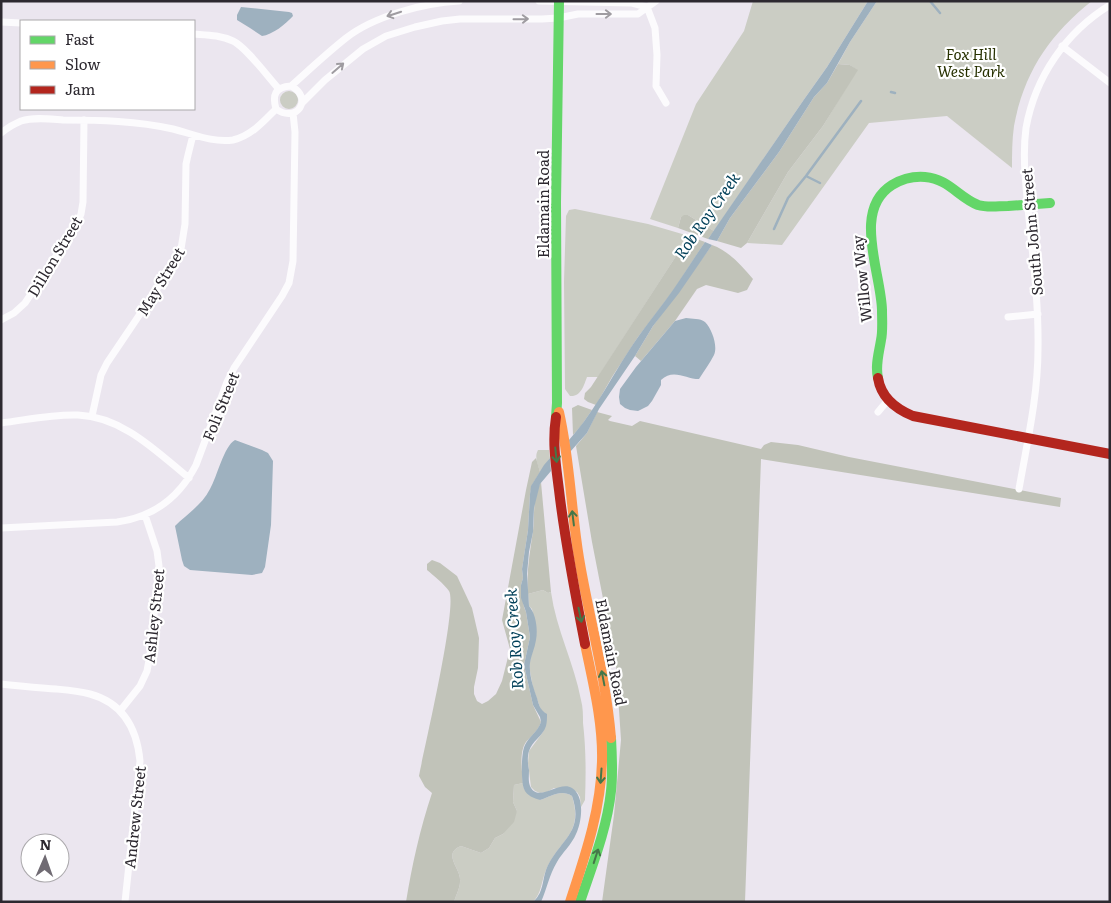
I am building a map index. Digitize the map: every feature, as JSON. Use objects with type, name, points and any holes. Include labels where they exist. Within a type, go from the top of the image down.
[{"type":"main road","name":"Eldamain Road","points":[[559,1],[556,304],[557,406],[554,435],[560,501],[574,588],[598,711],[602,753],[602,777],[595,825],[570,902]]},
{"type":"main road","name":"Willow Way","points":[[888,400],[880,386],[876,369],[882,330],[882,310],[870,227],[871,214],[882,193],[904,179],[918,176],[930,177],[945,182],[967,200],[981,206],[996,207],[1050,203]]},
{"type":"main road","points":[[888,400],[900,411],[913,416],[1110,454]]},
{"type":"main road","name":"Eldamain Road","points":[[557,406],[564,433],[576,544],[608,705],[612,742],[612,778],[608,807],[600,844],[580,902]]},
{"type":"street","points":[[291,86],[347,37],[365,25],[414,8],[458,1]]},
{"type":"street","points":[[539,1],[632,3],[647,7]]},
{"type":"street","points":[[303,102],[298,90],[291,86],[279,89],[274,97],[276,109],[286,114],[293,114],[325,80],[363,48],[398,32],[428,24],[460,19],[558,18],[578,14],[638,14],[656,1]]},
{"type":"street","name":"South John Street","points":[[1019,489],[1035,398],[1038,351],[1038,314],[1024,157],[1026,128],[1042,78],[1051,62],[1071,36],[1110,5]]},
{"type":"street","points":[[647,7],[655,28],[657,54],[656,86],[666,103]]},
{"type":"street","points":[[1,22],[20,23]]},
{"type":"street","points":[[195,34],[214,36],[235,42],[243,48],[279,89]]},
{"type":"street","points":[[1062,46],[1110,84]]},
{"type":"street","points":[[1,133],[10,126],[29,120],[84,120],[147,125],[210,139],[232,140],[242,137],[256,128],[276,109]]},
{"type":"street","name":"Foli Street","points":[[1,528],[132,520],[158,509],[170,500],[189,478],[234,368],[289,283],[294,254],[295,132],[293,114]]},
{"type":"street","name":"Dillon Street","points":[[1,320],[14,313],[25,303],[76,226],[83,199],[84,120]]},
{"type":"street","name":"May Street","points":[[92,416],[101,375],[107,363],[167,274],[181,249],[185,224],[186,164],[193,135]]},
{"type":"street","points":[[1008,317],[1038,314]]},
{"type":"street","points":[[878,412],[888,400]]},
{"type":"street","points":[[1,423],[59,416],[92,416],[123,428],[189,478]]},
{"type":"street","name":"Ashley Street","points":[[120,711],[140,686],[147,671],[150,655],[159,566],[156,544],[145,515]]},
{"type":"street","name":"Andrew Street","points":[[1,684],[78,691],[90,694],[101,698],[120,711],[128,721],[138,746],[140,761],[125,902]]},
{"type":"green space","points":[[753,1],[868,1],[827,67],[714,231],[688,215],[681,217],[678,228],[650,219],[696,104],[744,31]]},
{"type":"green space","name":"Fox Hill West Park","points":[[877,1],[1092,1],[1052,41],[1032,71],[1024,88],[1014,126],[1012,168],[947,116],[869,123],[782,245],[747,243],[788,172],[823,126],[857,70],[850,65],[838,64]]},
{"type":"green space","points":[[289,91],[295,94],[298,100],[295,106],[289,109],[283,106],[280,100],[283,94]]},
{"type":"green space","points":[[575,209],[648,224],[689,236],[598,377],[587,377],[579,393],[570,396],[565,389],[564,282],[566,216],[569,210]]},
{"type":"green space","points":[[538,450],[549,450],[550,458],[540,472],[536,458]]},
{"type":"green space","points":[[543,590],[548,593],[551,592],[553,606],[578,686],[582,705],[586,781],[585,800],[581,807],[580,797],[577,792],[554,788],[540,793],[531,787],[528,763],[529,751],[543,732],[547,715],[541,710],[533,688],[530,671],[536,628],[532,609],[529,606],[528,594]]},
{"type":"green space","points":[[523,783],[524,789],[540,800],[560,793],[572,796],[575,809],[575,820],[572,828],[551,860],[536,898],[533,902],[454,902],[460,882],[460,877],[452,857],[455,849],[461,846],[481,853],[489,848],[495,838],[503,834],[517,811],[513,802],[514,785]]},
{"type":"shaded area","points":[[838,64],[850,65],[858,70],[823,126],[788,172],[747,243],[741,248],[717,241],[730,218],[779,152],[814,97],[827,83]]},
{"type":"shaded area","points":[[688,215],[714,231],[708,239],[678,228],[681,217]]},
{"type":"shaded area","points":[[689,236],[705,242],[673,291],[638,337],[596,405],[588,402],[584,399],[585,393],[591,387]]},
{"type":"shaded area","points":[[712,245],[729,255],[753,279],[747,290],[738,293],[706,285],[697,289],[675,321],[641,361],[635,356],[653,326]]},
{"type":"shaded area","points":[[578,405],[592,410],[573,435],[572,408]]},
{"type":"shaded area","points":[[597,412],[612,416],[608,420],[610,421],[632,426],[640,421],[761,449],[764,445],[771,442],[798,445],[849,457],[1061,498],[1060,507],[761,459],[745,902],[602,902],[614,815],[621,740],[616,665],[592,542],[576,446],[587,433]]},
{"type":"shaded area","points":[[536,458],[540,472],[532,485],[530,494],[528,530],[521,585],[530,637],[524,665],[533,705],[541,722],[537,730],[526,742],[522,751],[523,783],[514,785],[513,802],[517,811],[514,822],[503,834],[495,838],[489,848],[481,853],[461,846],[455,849],[452,857],[460,877],[460,882],[454,902],[406,902],[417,847],[432,793],[425,787],[419,776],[449,622],[449,591],[427,570],[427,564],[432,560],[440,563],[457,576],[472,608],[479,638],[478,668],[474,694],[477,701],[482,704],[496,694],[502,681],[510,649],[502,620],[526,490],[532,462]]},
{"type":"shaded area","points":[[541,482],[551,592],[548,593],[543,590],[528,594],[528,570],[535,499]]},
{"type":"water","points":[[868,1],[877,1],[850,42],[827,83],[814,97],[779,152],[730,218],[717,241],[708,239],[827,67]]},
{"type":"water","points":[[241,7],[289,12],[293,16],[279,29],[262,36],[237,20]]},
{"type":"water","points":[[705,242],[712,245],[679,293],[653,326],[599,409],[587,433],[570,452],[569,440],[597,403],[629,350]]},
{"type":"water","points":[[686,318],[705,322],[715,342],[714,355],[699,379],[675,374],[670,375],[661,380],[661,385],[648,406],[638,411],[625,408],[620,404],[620,389],[675,321]]},
{"type":"water","points":[[235,440],[268,453],[273,461],[271,525],[265,567],[262,573],[252,575],[190,570],[184,566],[175,526],[199,505],[207,495],[227,448]]},
{"type":"water","points":[[550,458],[551,471],[540,484],[534,508],[533,532],[527,574],[529,606],[535,617],[537,631],[530,663],[531,676],[539,705],[547,714],[545,730],[532,744],[529,751],[529,780],[530,786],[538,793],[567,786],[572,788],[581,803],[581,816],[576,834],[554,867],[541,902],[533,902],[540,893],[546,870],[551,860],[573,828],[575,819],[572,796],[560,793],[540,800],[527,793],[522,780],[524,749],[541,722],[533,705],[524,665],[530,637],[526,612],[521,598],[522,569],[528,530],[531,486]]},
{"type":"waterway","points":[[930,1],[940,13]]},
{"type":"waterway","points":[[891,92],[895,93]]},
{"type":"waterway","points":[[774,229],[788,198],[861,101]]},
{"type":"waterway","points":[[806,176],[820,183]]},
{"type":"traffic: fast","points":[[556,417],[556,202],[559,1]]},
{"type":"traffic: fast","points":[[878,378],[877,364],[882,333],[882,310],[871,226],[873,210],[880,196],[896,183],[908,178],[925,177],[941,181],[971,202],[982,206],[1050,203]]},
{"type":"traffic: fast","points":[[580,902],[599,847],[609,805],[612,778],[611,738]]},
{"type":"traffic: slow","points":[[559,412],[566,448],[579,558],[601,670],[611,738]]},
{"type":"traffic: slow","points":[[570,902],[591,833],[601,779],[602,746],[599,717],[585,644]]},
{"type":"traffic: jam","points":[[878,378],[882,391],[890,402],[913,416],[1110,454]]},
{"type":"traffic: jam","points":[[556,417],[554,436],[561,509],[585,644]]},
{"type":"water label","name":"Rob Roy Creek","points":[[706,215]]},
{"type":"water label","name":"Rob Roy Creek","points":[[513,639]]}]
